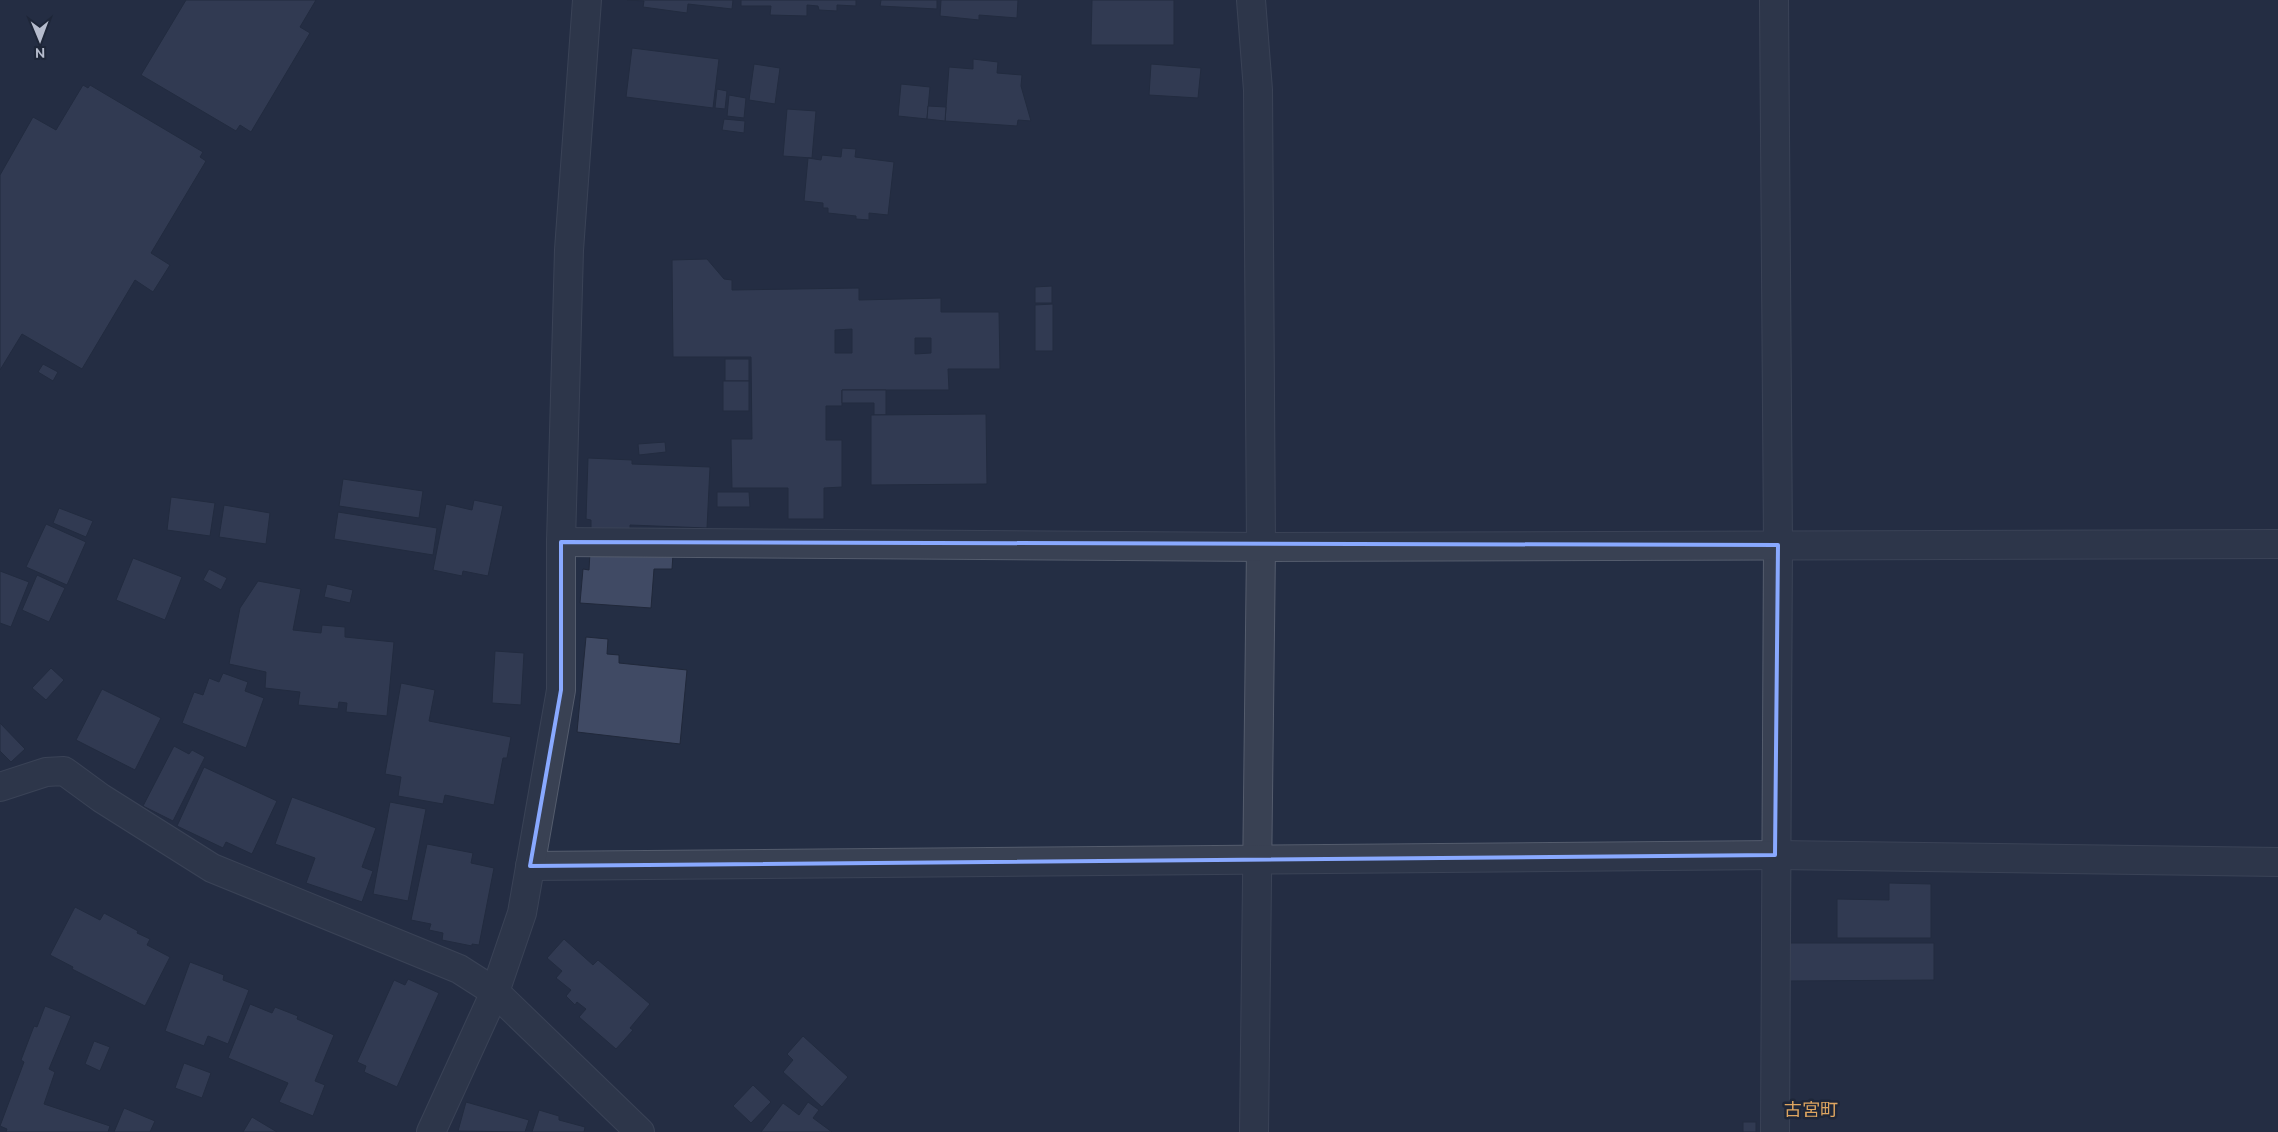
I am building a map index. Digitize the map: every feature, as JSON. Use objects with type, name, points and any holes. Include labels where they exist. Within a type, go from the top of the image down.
[{"type":"street","points":[[431,1132],[496,992],[522,913],[561,690],[562,542],[569,250],[587,0]]},
{"type":"street","points":[[1251,0],[1258,90],[1261,547],[1254,1132]]},
{"type":"street","points":[[1774,0],[1778,545],[1775,1132]]},
{"type":"street","points":[[562,542],[1261,547],[2278,544]]},
{"type":"street","points":[[0,787],[46,772],[64,771],[101,798],[212,868],[459,970],[496,992],[640,1132]]},
{"type":"street","points":[[530,866],[1775,855],[2278,862]]},
{"type":"highlighted area","points":[[561,542],[1778,545],[1775,855],[530,866],[561,690]]},
{"type":"building","points":[[186,0],[316,0],[300,27],[310,33],[251,132],[240,125],[236,131],[141,75]]},
{"type":"building","points":[[627,0],[733,0],[732,9],[688,4],[687,13],[643,7],[644,1]]},
{"type":"building","points":[[741,0],[856,0],[856,6],[837,5],[837,11],[819,10],[818,6],[807,5],[807,16],[770,15],[771,6],[741,6]]},
{"type":"building","points":[[881,0],[937,0],[937,9],[880,6]]},
{"type":"building","points":[[941,0],[1018,0],[1017,18],[979,15],[979,20],[940,16]]},
{"type":"building","points":[[1092,0],[1174,0],[1174,45],[1091,45]]},
{"type":"building","points":[[632,48],[719,59],[713,108],[626,97]]},
{"type":"building","points":[[973,59],[998,62],[997,73],[1022,75],[1021,86],[1031,121],[1018,120],[1017,126],[945,121],[949,67],[973,69]]},
{"type":"building","points":[[754,64],[780,68],[775,104],[749,100]]},
{"type":"building","points":[[1151,64],[1201,68],[1198,98],[1149,95]]},
{"type":"building","points":[[901,84],[930,87],[927,119],[898,116]]},
{"type":"building","points":[[83,85],[88,88],[90,85],[203,152],[200,157],[206,161],[151,253],[170,265],[153,292],[135,280],[82,369],[22,334],[0,370],[0,175],[33,117],[56,130]]},
{"type":"building","points":[[717,89],[727,91],[725,109],[715,108]]},
{"type":"building","points":[[729,95],[746,98],[744,118],[727,116]]},
{"type":"building","points":[[928,106],[946,107],[945,121],[927,119]]},
{"type":"building","points":[[787,109],[816,111],[812,158],[783,156]]},
{"type":"building","points":[[724,119],[745,121],[744,133],[722,130]]},
{"type":"building","points":[[842,148],[856,149],[855,157],[894,162],[888,215],[869,213],[869,220],[856,219],[856,216],[828,213],[828,208],[823,208],[823,203],[804,201],[808,158],[821,160],[822,155],[841,157]]},
{"type":"building","points":[[707,259],[724,279],[732,280],[732,290],[859,288],[859,300],[941,298],[941,312],[999,312],[1000,369],[948,369],[949,390],[842,390],[842,406],[826,406],[826,440],[842,440],[842,487],[824,488],[824,519],[788,519],[788,488],[732,488],[731,439],[752,439],[751,357],[673,357],[672,260]],"holes":[[[852,329],[852,353],[835,353],[835,330]],[[915,338],[931,338],[931,353],[915,354]]]},
{"type":"building","points":[[1052,286],[1052,303],[1035,303],[1035,287]]},
{"type":"building","points":[[1053,304],[1053,351],[1035,351],[1035,305]]},
{"type":"building","points":[[725,359],[749,359],[749,381],[725,381]]},
{"type":"building","points":[[43,364],[58,372],[53,381],[38,372]]},
{"type":"building","points":[[723,381],[749,381],[749,411],[723,411]]},
{"type":"building","points":[[842,390],[886,390],[886,415],[874,415],[874,403],[842,403]]},
{"type":"building","points":[[986,414],[987,484],[871,485],[871,415]]},
{"type":"building","points":[[665,442],[666,452],[639,455],[638,444]]},
{"type":"building","points":[[588,458],[632,460],[632,464],[710,467],[707,528],[630,525],[630,532],[591,530],[591,520],[586,519]]},
{"type":"building","points":[[343,479],[423,491],[419,518],[339,506]]},
{"type":"building","points":[[717,492],[749,492],[750,507],[717,507]]},
{"type":"building","points":[[171,497],[215,503],[210,536],[167,530]]},
{"type":"building","points":[[474,500],[503,506],[488,576],[463,571],[462,576],[433,570],[446,504],[472,510]]},
{"type":"building","points":[[224,505],[270,513],[266,544],[219,537]]},
{"type":"building","points":[[59,508],[93,521],[86,537],[53,523]]},
{"type":"building","points":[[338,512],[437,528],[433,555],[334,539]]},
{"type":"building","points":[[46,524],[86,542],[67,585],[26,567]]},
{"type":"building","points":[[590,552],[673,554],[672,569],[654,569],[651,608],[580,603],[583,569],[589,570]]},
{"type":"building","points":[[133,558],[182,577],[165,620],[116,600]]},
{"type":"building","points":[[209,569],[227,578],[221,590],[203,580]]},
{"type":"building","points":[[0,571],[29,582],[11,627],[0,623]]},
{"type":"building","points":[[37,575],[65,588],[49,622],[22,610]]},
{"type":"building","points":[[258,581],[301,589],[293,630],[321,633],[322,625],[345,627],[345,637],[394,642],[387,716],[346,712],[347,703],[339,702],[338,709],[298,705],[300,692],[265,688],[266,672],[229,664],[240,608]]},
{"type":"building","points":[[327,584],[353,590],[350,603],[324,597]]},
{"type":"building","points":[[586,637],[608,639],[607,654],[619,655],[619,663],[687,670],[680,744],[577,732]]},
{"type":"building","points":[[495,651],[524,653],[521,705],[492,703]]},
{"type":"building","points":[[51,668],[64,680],[46,700],[32,688]]},
{"type":"building","points":[[223,673],[248,682],[245,691],[264,698],[246,748],[182,723],[194,692],[203,695],[209,678],[219,682]]},
{"type":"building","points":[[401,683],[435,690],[429,721],[511,737],[507,758],[503,758],[494,805],[445,795],[443,804],[398,796],[401,777],[385,774]]},
{"type":"building","points":[[102,689],[161,718],[135,770],[76,740]]},
{"type":"building","points":[[0,723],[25,749],[11,762],[0,751]]},
{"type":"building","points":[[174,746],[189,754],[192,750],[205,757],[173,821],[143,806]]},
{"type":"building","points":[[204,767],[277,801],[252,854],[226,842],[223,848],[177,826]]},
{"type":"building","points":[[292,797],[376,828],[362,867],[373,871],[362,902],[306,883],[315,858],[275,844]]},
{"type":"building","points":[[390,802],[426,809],[408,901],[373,894]]},
{"type":"building","points":[[427,844],[473,853],[471,863],[494,868],[479,945],[472,944],[472,946],[442,940],[443,933],[429,930],[431,924],[411,920]]},
{"type":"building","points":[[1889,883],[1931,884],[1931,938],[1837,938],[1837,899],[1889,900]]},
{"type":"building","points":[[75,907],[100,920],[104,913],[150,939],[147,945],[170,957],[145,1006],[72,969],[73,967],[50,955]]},
{"type":"building","points":[[564,939],[593,965],[598,960],[650,1004],[630,1028],[633,1030],[616,1049],[579,1017],[586,1009],[577,1002],[575,1005],[566,996],[571,990],[556,978],[562,971],[547,958]]},
{"type":"building","points":[[1789,943],[1934,943],[1934,980],[1790,981]]},
{"type":"building","points":[[190,962],[224,975],[223,980],[249,990],[228,1044],[208,1036],[204,1046],[165,1031]]},
{"type":"building","points":[[408,979],[439,993],[397,1087],[364,1072],[366,1066],[357,1062],[394,980],[405,985]]},
{"type":"building","points":[[250,1004],[272,1013],[275,1007],[298,1016],[297,1019],[334,1035],[315,1081],[325,1085],[313,1116],[279,1102],[288,1083],[228,1058]]},
{"type":"building","points":[[45,1006],[71,1016],[49,1069],[55,1072],[44,1104],[110,1126],[108,1132],[6,1132],[7,1129],[0,1126],[24,1062],[21,1060],[34,1026],[37,1027]]},
{"type":"building","points":[[803,1036],[848,1077],[822,1107],[783,1072],[793,1060],[787,1054]]},
{"type":"building","points":[[94,1041],[110,1047],[100,1071],[85,1064]]},
{"type":"building","points":[[184,1063],[211,1073],[202,1098],[175,1088]]},
{"type":"building","points":[[753,1085],[771,1102],[751,1123],[733,1106]]},
{"type":"building","points":[[466,1102],[529,1120],[525,1132],[458,1131]]},
{"type":"building","points":[[808,1102],[819,1110],[813,1118],[832,1132],[761,1132],[783,1103],[799,1115]]},
{"type":"building","points":[[124,1108],[155,1121],[150,1132],[114,1132]]},
{"type":"building","points":[[539,1110],[559,1116],[559,1120],[585,1127],[584,1132],[532,1132]]},
{"type":"building","points":[[252,1117],[277,1132],[243,1132]]},
{"type":"building","points":[[1743,1122],[1756,1122],[1756,1132],[1743,1132]]},
{"type":"district","name":"古宮町","points":[[1811,1110]]}]
